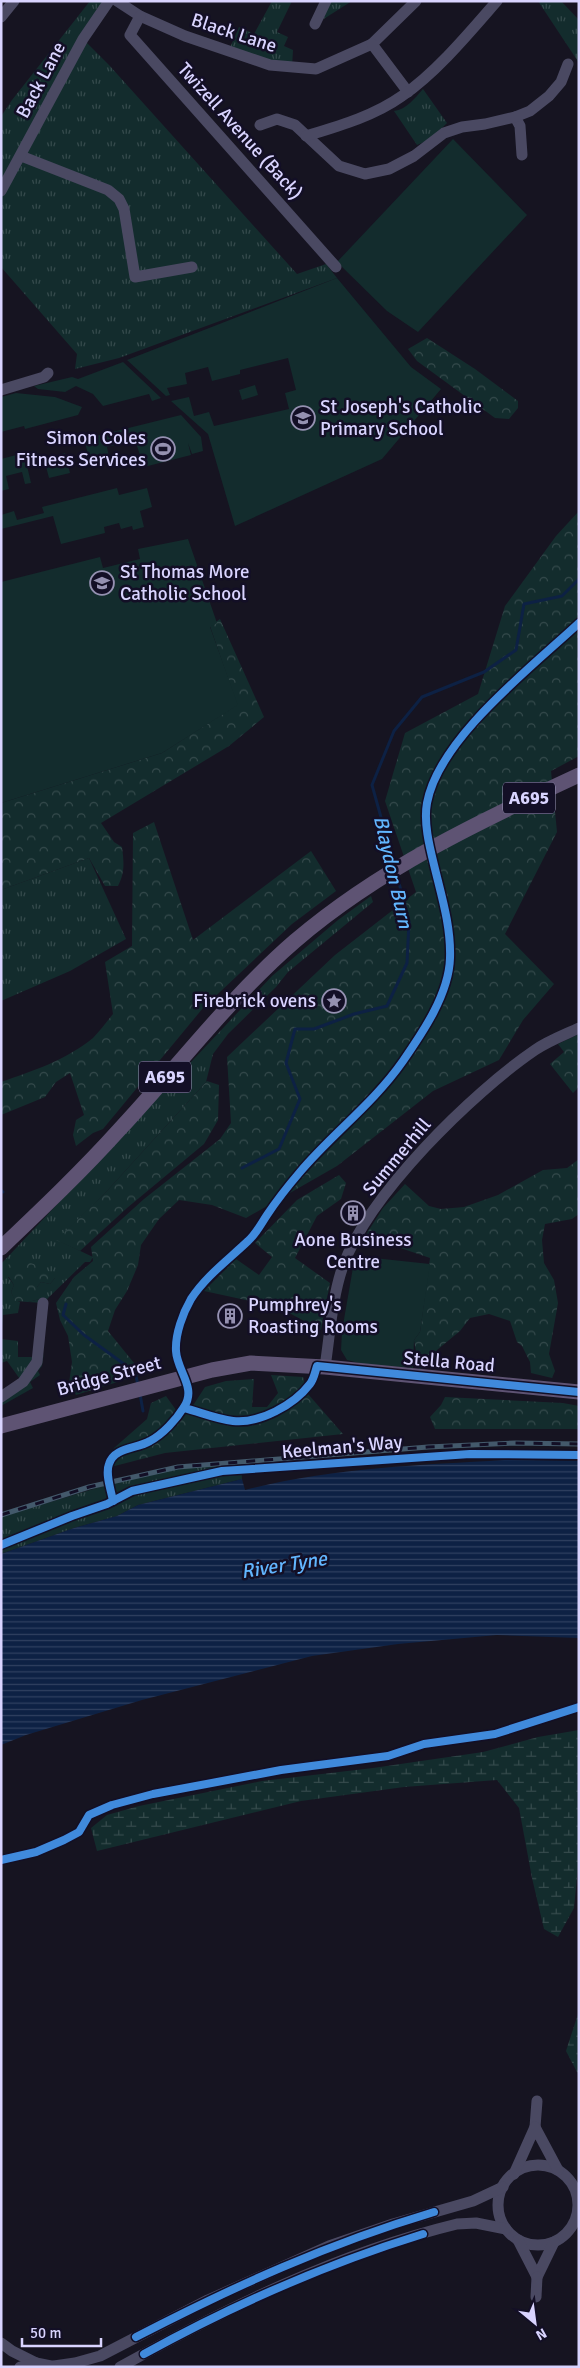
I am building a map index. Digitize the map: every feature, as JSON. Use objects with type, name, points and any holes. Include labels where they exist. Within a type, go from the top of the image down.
[{"type":"main road","name":"A695","points":[[1,1248],[64,1188],[119,1130],[233,1001],[296,940],[378,881],[480,822],[579,775]]},
{"type":"main road","name":"Bridge Street","points":[[1,1426],[203,1372],[251,1362],[321,1367]]},
{"type":"main road","name":"Stella Road","points":[[321,1367],[579,1392]]},
{"type":"street","points":[[1,17],[14,1]]},
{"type":"street","name":"Black Lane","points":[[117,1],[140,16],[185,36],[270,65],[316,69],[372,44],[409,4]]},
{"type":"street","points":[[315,24],[326,1]]},
{"type":"street","points":[[306,136],[373,112],[408,92],[456,48],[497,1]]},
{"type":"street","name":"Back Lane","points":[[1,191],[83,39],[106,6]]},
{"type":"street","name":"Twizell Avenue (Back)","points":[[140,16],[130,35],[336,267]]},
{"type":"street","points":[[372,44],[408,92]]},
{"type":"street","points":[[260,125],[277,119],[296,125],[339,166],[364,174],[390,169],[414,156],[444,133],[462,127],[515,117],[530,111],[549,96],[561,82],[568,64]]},
{"type":"street","points":[[515,117],[520,126],[522,155]]},
{"type":"street","points":[[21,156],[108,190],[119,199],[124,209],[135,277],[192,267]]},
{"type":"street","points":[[1,390],[44,377],[48,373]]},
{"type":"street","name":"Summerhill","points":[[321,1367],[344,1265],[362,1230],[382,1199],[447,1125],[481,1093],[535,1050],[579,1028]]},
{"type":"street","points":[[1,1397],[24,1382],[37,1362],[43,1303]]},
{"type":"street","points":[[537,2101],[534,2127],[514,2174],[503,2187],[498,2205],[500,2218],[506,2229],[518,2240],[537,2277]]},
{"type":"street","points":[[518,2240],[532,2245],[554,2242],[574,2230],[577,2217],[576,2189],[558,2170],[534,2127]]},
{"type":"street","points":[[514,2174],[535,2166],[558,2170]]},
{"type":"street","points":[[1,2343],[36,2363],[55,2366],[75,2364],[100,2356],[208,2300],[306,2256],[393,2224],[473,2201],[503,2187]]},
{"type":"street","points":[[120,2367],[243,2303],[347,2259],[457,2224],[476,2223],[506,2229]]},
{"type":"street","points":[[536,2297],[537,2277],[554,2242]]},
{"type":"street","points":[[20,2367],[36,2363]]},
{"type":"green space","points":[[90,1],[109,1],[83,39],[109,65],[297,274],[326,264],[337,278],[119,358],[75,369],[77,354],[1,267],[1,131],[2,115],[12,100]]},
{"type":"green space","points":[[272,1],[292,1],[277,32],[288,37],[284,46],[293,50],[292,67],[229,50],[239,27],[254,34]]},
{"type":"green space","points":[[326,1],[352,1],[322,20]]},
{"type":"green space","points":[[538,1],[561,1],[579,20],[579,63]]},
{"type":"green space","points":[[423,89],[447,123],[431,139],[417,145],[394,111],[407,106]]},
{"type":"green space","points":[[453,139],[527,215],[418,332],[387,311],[337,262]]},
{"type":"green space","name":"St Joseph's Catholic Primary School","points":[[337,278],[411,367],[441,389],[382,459],[235,526],[208,434],[171,401],[189,397],[194,416],[209,412],[214,426],[289,409],[285,393],[296,390],[288,358],[240,370],[240,374],[212,381],[208,367],[185,373],[187,384],[167,388],[170,395],[166,396],[127,360]]},
{"type":"green space","points":[[427,338],[475,369],[518,401],[518,408],[509,419],[495,418],[417,361],[408,349]]},
{"type":"green space","points":[[123,362],[161,398],[152,401],[149,394],[103,406],[93,394],[76,386],[65,392],[38,389],[34,386],[72,377],[78,379]]},
{"type":"green space","points":[[255,385],[258,395],[242,400],[239,390]]},
{"type":"green space","points":[[16,393],[55,397],[82,407],[78,415],[25,429],[24,426],[1,432],[1,397]]},
{"type":"green space","points":[[181,415],[201,437],[203,451],[192,454],[188,443],[191,455],[144,467],[135,440],[107,447],[109,457],[90,462],[84,439]]},
{"type":"green space","points":[[24,453],[31,483],[25,484],[22,472],[6,476],[9,489],[1,491],[1,459]]},
{"type":"green space","points":[[65,453],[70,473],[49,478],[44,459]]},
{"type":"green space","points":[[117,488],[119,495],[147,488],[152,507],[140,511],[144,527],[133,530],[132,526],[121,529],[119,523],[104,527],[105,533],[61,544],[53,516],[1,529],[1,515],[14,511],[17,520],[44,513],[42,507]]},
{"type":"green space","points":[[579,511],[579,756],[551,771],[557,832],[505,934],[554,984],[523,1020],[499,1060],[433,1091],[337,1166],[246,1218],[212,1205],[179,1200],[159,1219],[141,1245],[138,1265],[127,1291],[115,1310],[108,1331],[143,1374],[76,1395],[69,1383],[72,1362],[68,1336],[60,1320],[56,1303],[74,1277],[93,1261],[91,1247],[144,1199],[220,1139],[231,1123],[227,1057],[335,955],[416,892],[385,801],[405,733],[478,694],[505,606],[556,536]]},
{"type":"green space","points":[[188,539],[217,623],[210,627],[238,705],[162,753],[1,803],[1,582],[100,557],[103,568],[140,559],[138,549]]},
{"type":"green space","points":[[220,619],[264,717],[229,746],[101,823],[114,842],[122,847],[122,877],[118,886],[105,886],[89,858],[1,890],[1,803],[162,753],[237,705],[210,626]]},
{"type":"green space","points":[[154,822],[193,940],[311,851],[336,891],[292,924],[203,1008],[103,1129],[93,1133],[76,1146],[73,1135],[76,1120],[84,1115],[70,1073],[56,1082],[45,1097],[1,1115],[1,1082],[37,1069],[72,1053],[93,1038],[113,1014],[105,962],[132,946],[133,833]]},
{"type":"green space","points":[[89,858],[126,939],[70,971],[1,1001],[1,890]]},
{"type":"green space","points":[[371,896],[373,902],[288,972],[276,987],[228,1034],[213,1054],[206,1082],[106,1192],[57,1240],[93,1257],[90,1262],[85,1262],[43,1303],[28,1302],[40,1299],[37,1287],[41,1282],[50,1284],[55,1278],[8,1277],[14,1285],[11,1292],[15,1300],[20,1302],[18,1313],[3,1315],[1,1338],[1,1264],[272,976],[338,920]]},
{"type":"green space","points":[[579,1034],[579,1087],[573,1093],[550,1064],[564,1052],[558,1044]]},
{"type":"green space","points":[[207,1081],[219,1085],[218,1120],[204,1144],[127,1208],[80,1251],[56,1240],[106,1192]]},
{"type":"green space","points":[[579,1159],[579,1214],[572,1219],[545,1224],[542,1240],[544,1263],[554,1280],[558,1303],[549,1354],[555,1371],[552,1378],[531,1373],[530,1362],[522,1346],[517,1342],[510,1321],[489,1314],[470,1318],[460,1331],[437,1350],[433,1366],[419,1369],[414,1340],[420,1332],[430,1258],[365,1236],[383,1208],[405,1184],[429,1206],[441,1209],[464,1207],[498,1195],[543,1170],[567,1168]]},
{"type":"green space","points":[[339,1175],[346,1183],[341,1199],[317,1216],[295,1258],[330,1283],[321,1330],[278,1307],[204,1291],[236,1259],[259,1275],[272,1257],[255,1243],[297,1200]]},
{"type":"green space","points":[[355,1256],[430,1264],[420,1332],[414,1340],[413,1368],[363,1364],[347,1360],[341,1350],[342,1331]]},
{"type":"green space","points":[[13,1262],[25,1262],[42,1267],[55,1278],[50,1284],[41,1282],[37,1287],[43,1291],[40,1299],[28,1302],[15,1301],[11,1292],[14,1285],[3,1268]]},
{"type":"green space","points":[[1,1339],[18,1341],[18,1357],[39,1357],[22,1382],[7,1361],[1,1363]]},
{"type":"green space","points":[[44,1353],[42,1366],[38,1371],[40,1375],[30,1382],[33,1388],[1,1406],[1,1402],[41,1364]]},
{"type":"green space","points":[[271,1375],[303,1377],[308,1394],[343,1434],[165,1453],[103,1469],[114,1448],[147,1419],[151,1403],[166,1396],[181,1417],[194,1404],[205,1387],[226,1381],[254,1379],[252,1407],[267,1407],[278,1393]]},
{"type":"green space","points":[[445,1397],[563,1403],[579,1406],[579,1429],[435,1429],[430,1417],[441,1405]]},
{"type":"green space","points":[[241,1463],[242,1479],[138,1505],[117,1516],[74,1528],[1,1554],[1,1517],[123,1480],[178,1468]]},
{"type":"green space","points":[[579,1730],[579,1857],[574,1908],[558,1937],[544,1929],[519,1808],[497,1780],[404,1787],[301,1801],[97,1851],[91,1828],[107,1815],[139,1806],[262,1781],[373,1768],[483,1752],[538,1737]]},
{"type":"green space","points":[[579,2011],[579,2074],[578,2074],[566,2051]]},
{"type":"water","name":"River Tyne","points":[[505,1460],[579,1461],[579,1638],[497,1635],[398,1644],[312,1656],[142,1700],[26,1735],[1,1745],[1,1554],[74,1528],[117,1516],[138,1505],[242,1479],[245,1490],[342,1472]]},
{"type":"waterway","name":"Blaydon Burn","points":[[394,864],[372,785],[394,731],[422,697],[484,672],[516,650],[524,604],[562,596],[579,579]]},
{"type":"waterway","name":"Blaydon Burn","points":[[242,1168],[279,1149],[300,1099],[286,1063],[295,1029],[314,1029],[354,1014],[387,1006],[407,963],[409,922],[397,875]]},
{"type":"waterway","name":"Blaydon Burn","points":[[66,1304],[63,1315],[84,1335],[135,1372],[138,1385]]},
{"type":"waterway","name":"Blaydon Burn","points":[[140,1394],[143,1411]]},
{"type":"railway","points":[[1,1515],[89,1487],[178,1467],[428,1447],[515,1443],[579,1444]]},
{"type":"cycle path","points":[[113,1501],[108,1472],[112,1458],[121,1451],[145,1444],[160,1435],[177,1417],[187,1400],[187,1386],[177,1358],[176,1344],[180,1324],[191,1299],[210,1276],[254,1235],[296,1177],[391,1077],[419,1038],[440,999],[449,972],[450,947],[446,915],[430,847],[426,820],[427,803],[435,778],[449,754],[490,705],[579,623]]},
{"type":"cycle path","points":[[184,1408],[233,1421],[243,1421],[265,1416],[285,1406],[303,1392],[311,1382],[317,1366],[579,1392]]},
{"type":"cycle path","name":"Keelman's Way","points":[[1,1545],[107,1504],[132,1491],[222,1471],[470,1454],[579,1455]]},
{"type":"cycle path","points":[[1,1860],[36,1852],[64,1840],[79,1832],[89,1815],[112,1805],[153,1794],[281,1770],[388,1756],[424,1744],[495,1734],[579,1707]]},
{"type":"cycle path","points":[[136,2337],[209,2300],[282,2267],[356,2238],[434,2212]]},
{"type":"cycle path","points":[[144,2354],[246,2302],[316,2272],[423,2234]]},
{"type":"place","name":"St Joseph's Catholic Primary School","points":[[303,418]]},
{"type":"place","name":"Simon Coles Fitness Services","points":[[163,449]]},
{"type":"place","name":"St Thomas More Catholic School","points":[[102,583]]},
{"type":"place","name":"Firebrick ovens","points":[[334,1001]]},
{"type":"place","name":"Aone Business Centre","points":[[353,1213]]},
{"type":"place","name":"Pumphrey's Roasting Rooms","points":[[230,1316]]}]
